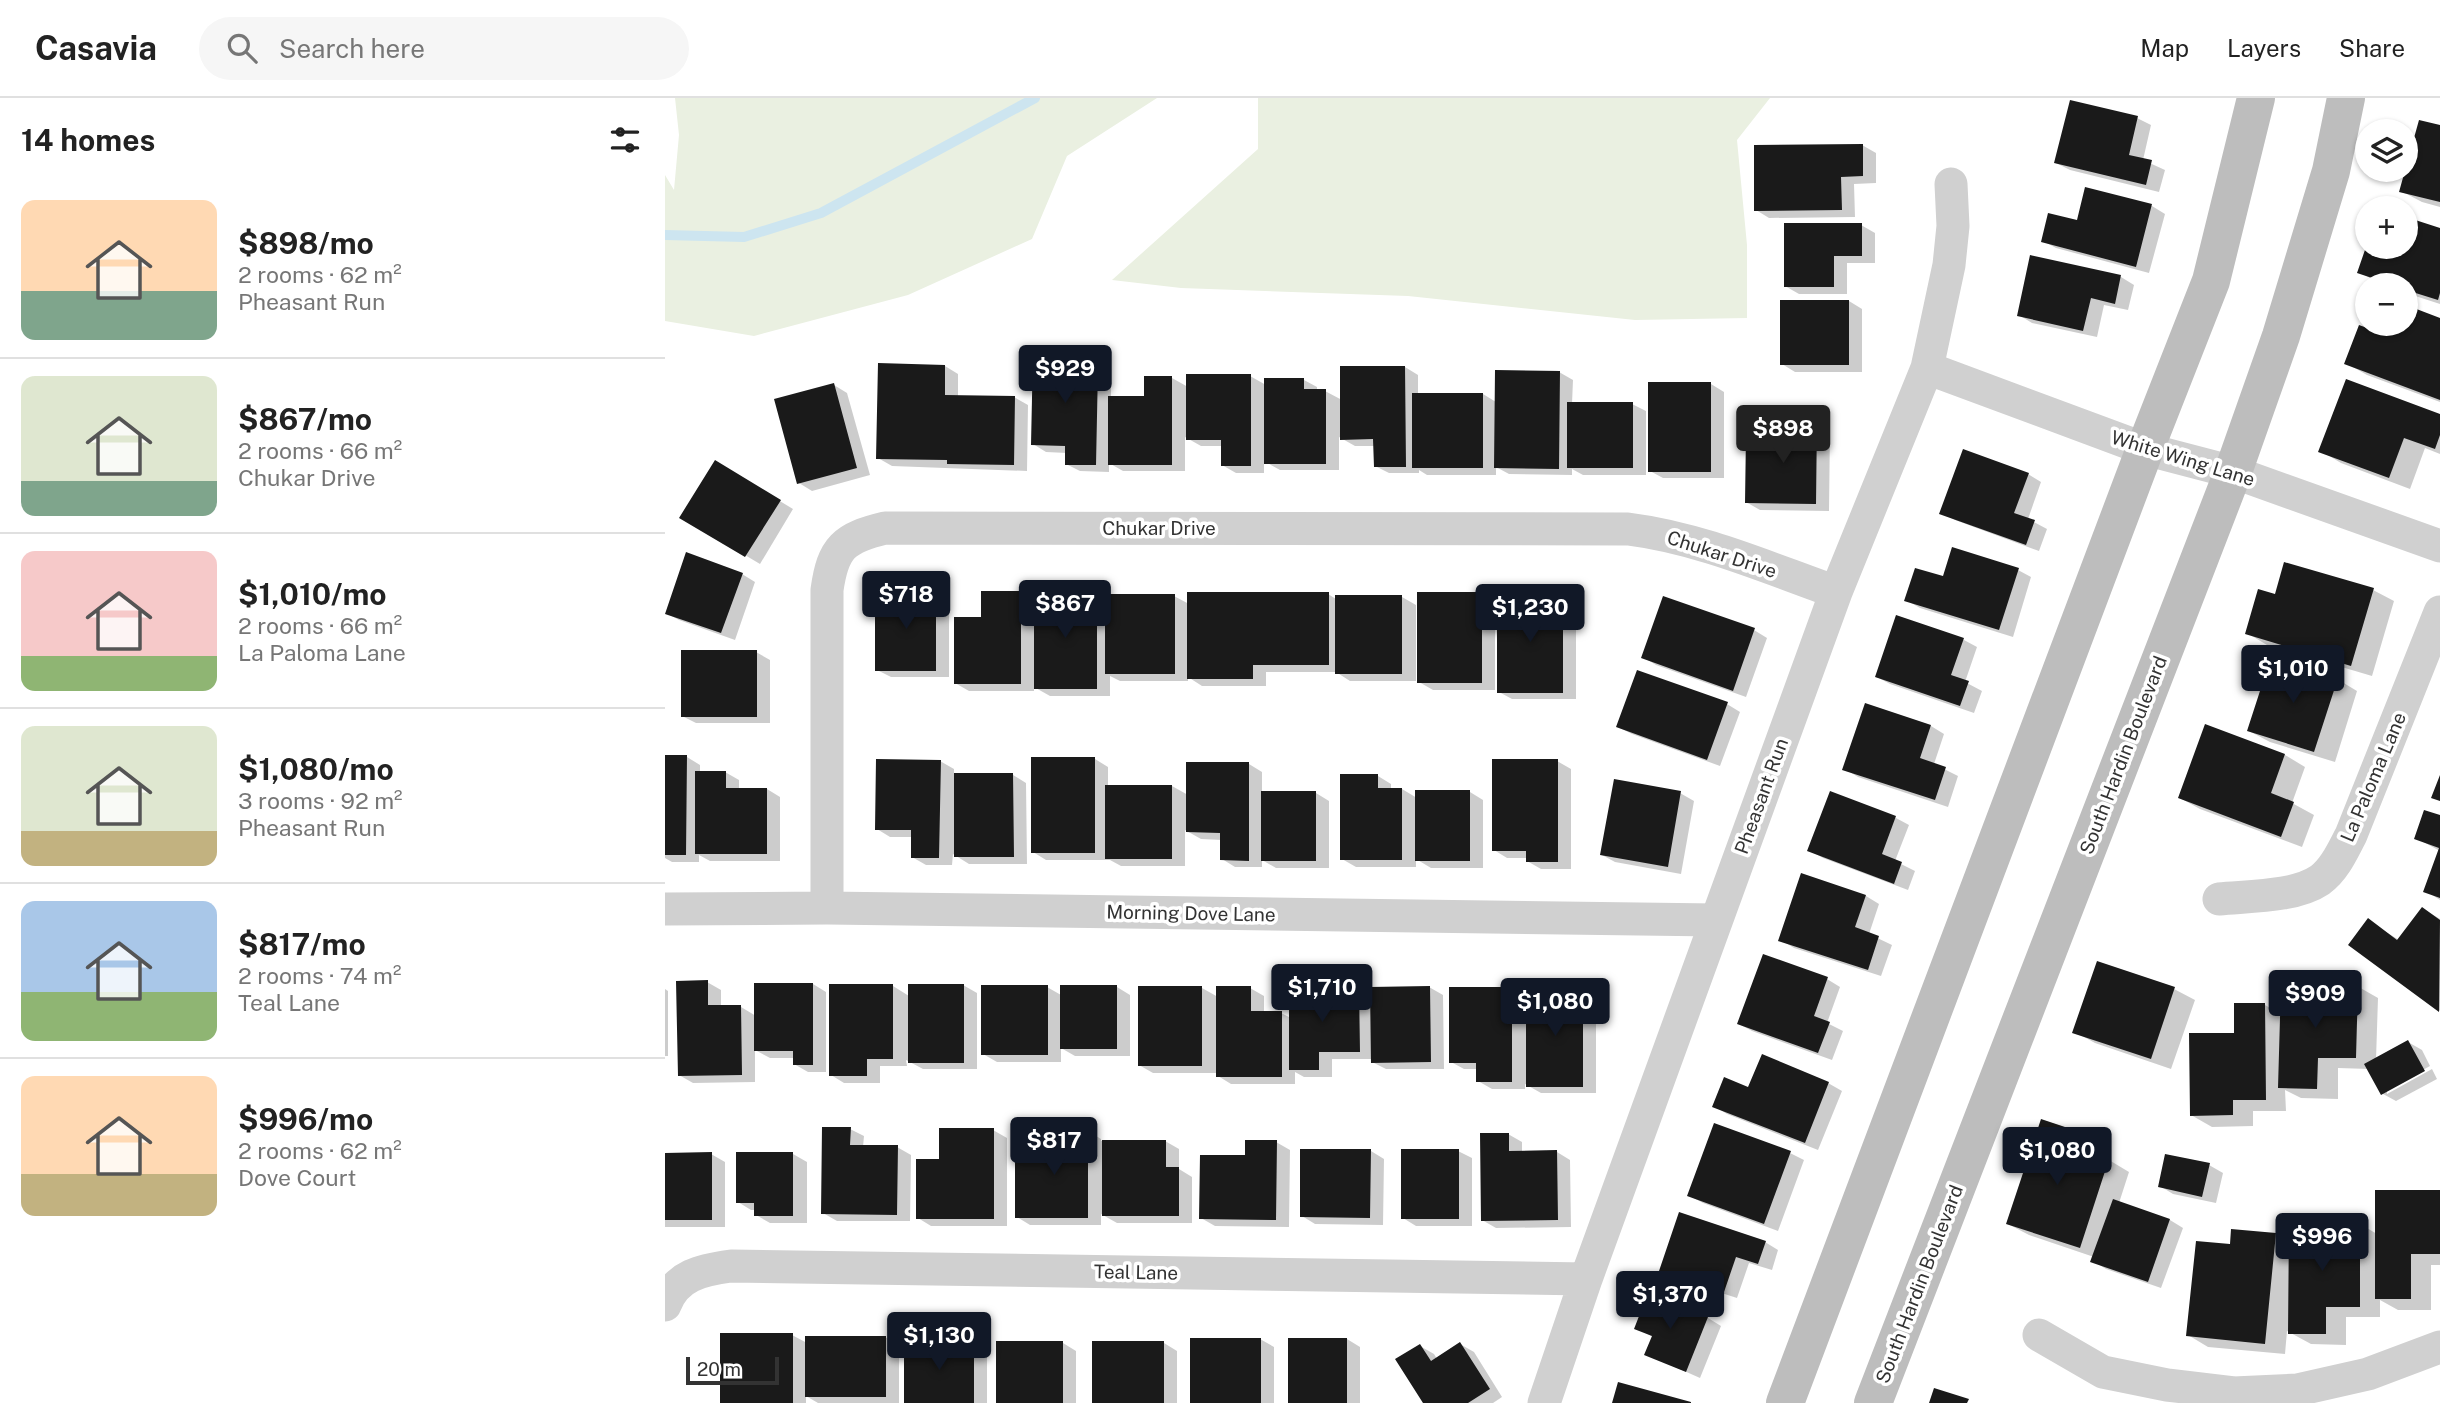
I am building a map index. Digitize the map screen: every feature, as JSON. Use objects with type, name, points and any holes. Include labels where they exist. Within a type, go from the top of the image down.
[{"type":"main road","points":[[1786,1403],[2145,449],[2211,281],[2256,98]]},
{"type":"main road","name":"South Hardin Boulevard","points":[[1873,1403],[2233,472],[2281,337],[2331,171],[2346,98]]},
{"type":"street","name":"Pheasant Run","points":[[1544,1403],[1586,1279],[1836,592],[1927,368],[1949,265],[1953,226],[1951,184]]},
{"type":"street","name":"White Wing Lane","points":[[1927,368],[2145,449],[2233,472],[2440,546]]},
{"type":"street","name":"Chukar Drive","points":[[827,908],[827,590],[830,566],[844,543],[865,533],[885,528],[1628,529],[1659,533],[1697,543],[1836,592]]},
{"type":"street","name":"La Paloma Lane","points":[[2219,899],[2298,891],[2321,879],[2334,865],[2351,835],[2440,612]]},
{"type":"street","name":"Morning Dove Lane","points":[[665,909],[827,908],[1716,920]]},
{"type":"street","name":"Teal Lane","points":[[665,1306],[669,1293],[687,1276],[731,1266],[1586,1279]]},
{"type":"street","points":[[2039,1335],[2103,1372],[2167,1385],[2234,1393],[2297,1390],[2368,1374],[2440,1346]]},
{"type":"green space","points":[[675,98],[1157,98],[1067,156],[1032,239],[908,295],[754,336],[665,321],[665,175],[674,190],[679,135]]},
{"type":"green space","points":[[1258,98],[1770,98],[1737,140],[1747,245],[1747,318],[1635,320],[1408,296],[1181,288],[1112,280],[1258,149]]},
{"type":"building","points":[[2070,100],[2138,116],[2129,155],[2152,160],[2146,185],[2054,163]]},
{"type":"building","points":[[2419,120],[2440,125],[2440,202],[2399,192],[2402,182],[2418,182]]},
{"type":"building","points":[[1863,144],[1863,176],[1841,177],[1842,210],[1754,211],[1754,145]]},
{"type":"building","points":[[2085,187],[2152,204],[2136,267],[2041,242],[2048,213],[2077,220]]},
{"type":"building","points":[[2418,221],[2440,228],[2438,300],[2418,294],[2418,273],[2357,273],[2362,259],[2418,259]]},
{"type":"building","points":[[1784,223],[1862,223],[1862,256],[1834,256],[1834,287],[1784,287]]},
{"type":"building","points":[[2030,255],[2121,275],[2115,304],[2091,298],[2083,331],[2017,316]]},
{"type":"building","points":[[1780,300],[1849,300],[1849,365],[1780,365]]},
{"type":"building","points":[[2418,310],[2440,318],[2440,400],[2344,364],[2355,335],[2418,336]]},
{"type":"building","points":[[1033,350],[1084,351],[1084,366],[1098,367],[1096,465],[1065,465],[1065,446],[1031,445]]},
{"type":"building","points":[[878,363],[945,365],[945,395],[1015,396],[1014,465],[876,459]]},
{"type":"building","points":[[1340,366],[1405,366],[1406,467],[1374,467],[1373,439],[1340,440]]},
{"type":"building","points":[[1495,370],[1560,371],[1559,469],[1494,468]]},
{"type":"building","points":[[1186,374],[1251,374],[1251,466],[1221,466],[1221,440],[1186,440]]},
{"type":"building","points":[[1144,376],[1172,376],[1172,465],[1108,465],[1108,396],[1144,396]]},
{"type":"building","points":[[1264,378],[1304,378],[1304,389],[1326,389],[1326,464],[1264,464]]},
{"type":"building","points":[[2346,379],[2440,414],[2440,435],[2435,449],[2404,438],[2389,478],[2318,452]]},
{"type":"building","points":[[1648,382],[1711,382],[1711,472],[1648,472]]},
{"type":"building","points":[[834,383],[857,468],[797,484],[774,399]]},
{"type":"building","points":[[1412,393],[1483,393],[1483,468],[1412,468]]},
{"type":"building","points":[[1567,402],[1633,402],[1633,468],[1567,468]]},
{"type":"building","points":[[1787,418],[1817,418],[1816,504],[1745,503],[1746,434],[1787,435]]},
{"type":"building","points":[[1963,449],[2029,473],[2014,513],[2035,520],[2026,545],[1939,514]]},
{"type":"building","points":[[715,460],[781,500],[745,557],[679,518]]},
{"type":"building","points":[[1952,547],[2019,568],[1999,630],[1904,601],[1915,568],[1943,576]]},
{"type":"building","points":[[686,552],[743,573],[721,633],[665,614]]},
{"type":"building","points":[[2284,562],[2374,588],[2351,666],[2245,634],[2258,589],[2275,594]]},
{"type":"building","points":[[875,591],[936,591],[936,671],[875,671]]},
{"type":"building","points":[[981,591],[1021,591],[1021,684],[954,684],[954,617],[981,617]]},
{"type":"building","points":[[1034,592],[1097,592],[1097,689],[1034,689]]},
{"type":"building","points":[[1187,592],[1329,592],[1329,665],[1253,665],[1253,679],[1187,679]]},
{"type":"building","points":[[1417,592],[1482,592],[1482,683],[1417,683]]},
{"type":"building","points":[[1105,594],[1175,594],[1175,674],[1105,674]]},
{"type":"building","points":[[1335,595],[1402,595],[1402,674],[1335,674]]},
{"type":"building","points":[[1497,595],[1563,595],[1563,693],[1497,693]]},
{"type":"building","points":[[1663,596],[1755,628],[1733,691],[1641,658]]},
{"type":"building","points":[[1896,615],[1964,638],[1951,675],[1969,681],[1960,706],[1875,677]]},
{"type":"building","points":[[681,650],[757,650],[757,717],[681,717]]},
{"type":"building","points":[[2271,657],[2338,678],[2314,752],[2247,731]]},
{"type":"building","points":[[1637,670],[1728,702],[1707,760],[1616,727]]},
{"type":"building","points":[[1865,703],[1931,725],[1920,758],[1946,767],[1935,800],[1842,770]]},
{"type":"building","points":[[2205,724],[2285,754],[2271,793],[2294,802],[2281,837],[2178,798]]},
{"type":"building","points":[[665,755],[687,755],[686,855],[665,855]]},
{"type":"building","points":[[1031,757],[1095,757],[1095,853],[1031,853]]},
{"type":"building","points":[[876,759],[941,760],[939,858],[911,858],[911,830],[875,830]]},
{"type":"building","points":[[1492,759],[1558,759],[1558,862],[1526,862],[1526,851],[1492,851]]},
{"type":"building","points":[[1186,762],[1249,762],[1249,861],[1220,860],[1220,833],[1186,832]]},
{"type":"building","points":[[695,771],[726,771],[726,788],[767,788],[767,854],[695,854]]},
{"type":"building","points":[[954,773],[1013,773],[1014,857],[954,857]]},
{"type":"building","points":[[1340,774],[1378,774],[1378,788],[1402,788],[1402,860],[1340,860]]},
{"type":"building","points":[[2440,775],[2440,801],[2431,798]]},
{"type":"building","points":[[1614,779],[1681,791],[1668,867],[1600,855]]},
{"type":"building","points":[[1105,785],[1172,785],[1172,859],[1105,859]]},
{"type":"building","points":[[1415,790],[1470,790],[1470,861],[1415,861]]},
{"type":"building","points":[[1261,791],[1316,791],[1316,861],[1261,861]]},
{"type":"building","points":[[1830,791],[1896,816],[1882,854],[1902,862],[1894,884],[1807,851]]},
{"type":"building","points":[[2424,810],[2440,815],[2440,898],[2423,892],[2439,848],[2414,839]]},
{"type":"building","points":[[1801,873],[1866,895],[1855,927],[1879,936],[1868,970],[1778,941]]},
{"type":"building","points":[[2422,907],[2440,920],[2439,1012],[2348,945],[2368,918],[2397,940]]},
{"type":"building","points":[[1763,954],[1828,977],[1814,1016],[1830,1022],[1818,1053],[1737,1024]]},
{"type":"building","points":[[2097,961],[2175,987],[2151,1059],[2072,1033]]},
{"type":"building","points":[[708,980],[708,1005],[741,1005],[742,1075],[678,1076],[676,981]]},
{"type":"building","points":[[754,983],[813,983],[813,1065],[793,1065],[793,1051],[754,1051]]},
{"type":"building","points":[[2281,983],[2358,985],[2356,1058],[2318,1058],[2317,1089],[2278,1088]]},
{"type":"building","points":[[829,984],[893,984],[893,1059],[867,1059],[867,1076],[829,1076]]},
{"type":"building","points":[[908,984],[964,984],[964,1063],[908,1063]]},
{"type":"building","points":[[981,985],[1048,985],[1048,1055],[981,1055]]},
{"type":"building","points":[[1060,985],[1117,985],[1117,1049],[1060,1049]]},
{"type":"building","points":[[1138,986],[1202,986],[1202,1066],[1138,1066]]},
{"type":"building","points":[[1216,986],[1251,986],[1251,1011],[1282,1011],[1282,1077],[1216,1077]]},
{"type":"building","points":[[1430,986],[1431,1062],[1371,1063],[1370,987]]},
{"type":"building","points":[[1289,987],[1359,987],[1360,1052],[1319,1052],[1319,1070],[1289,1070]]},
{"type":"building","points":[[1449,987],[1512,987],[1512,1082],[1476,1082],[1476,1063],[1449,1063]]},
{"type":"building","points":[[1526,988],[1583,988],[1583,1087],[1526,1087]]},
{"type":"building","points":[[2234,1003],[2265,1003],[2266,1100],[2233,1100],[2233,1115],[2190,1116],[2189,1033],[2234,1033]]},
{"type":"building","points":[[2408,1040],[2425,1071],[2381,1095],[2364,1064]]},
{"type":"building","points":[[1762,1054],[1829,1082],[1805,1143],[1712,1107],[1724,1077],[1748,1087]]},
{"type":"building","points":[[2041,1119],[2071,1129],[2066,1144],[2109,1159],[2080,1248],[2006,1224]]},
{"type":"building","points":[[1714,1123],[1791,1151],[1764,1224],[1687,1196]]},
{"type":"building","points":[[822,1127],[851,1127],[850,1145],[898,1145],[897,1215],[821,1214]]},
{"type":"building","points":[[939,1128],[994,1128],[994,1219],[916,1219],[916,1159],[939,1159]]},
{"type":"building","points":[[1046,1129],[1088,1130],[1088,1218],[1015,1218],[1015,1149],[1046,1150]]},
{"type":"building","points":[[1480,1133],[1509,1133],[1509,1151],[1557,1150],[1558,1220],[1481,1221]]},
{"type":"building","points":[[1102,1140],[1166,1140],[1166,1167],[1179,1167],[1179,1216],[1102,1216]]},
{"type":"building","points":[[1245,1140],[1277,1140],[1276,1220],[1199,1219],[1200,1155],[1245,1155]]},
{"type":"building","points":[[1300,1149],[1371,1149],[1370,1218],[1300,1217]]},
{"type":"building","points":[[1401,1149],[1459,1149],[1459,1219],[1401,1219]]},
{"type":"building","points":[[712,1152],[712,1220],[665,1220],[665,1153]]},
{"type":"building","points":[[736,1152],[793,1152],[793,1216],[754,1216],[754,1203],[736,1203]]},
{"type":"building","points":[[2165,1154],[2210,1163],[2202,1197],[2158,1187]]},
{"type":"building","points":[[2375,1190],[2440,1190],[2440,1254],[2411,1254],[2411,1299],[2375,1299]]},
{"type":"building","points":[[2113,1199],[2170,1219],[2148,1282],[2090,1262]]},
{"type":"building","points":[[1679,1212],[1766,1241],[1758,1264],[1736,1257],[1724,1292],[1659,1271]]},
{"type":"building","points":[[2289,1222],[2360,1222],[2360,1307],[2326,1307],[2326,1334],[2288,1334]]},
{"type":"building","points":[[2231,1229],[2276,1233],[2265,1344],[2186,1336],[2196,1241],[2230,1244]]},
{"type":"building","points":[[1648,1293],[1708,1317],[1686,1372],[1644,1355],[1652,1336],[1634,1329]]},
{"type":"building","points":[[720,1333],[793,1333],[793,1403],[720,1403]]},
{"type":"building","points":[[805,1336],[886,1336],[886,1397],[805,1397]]},
{"type":"building","points":[[1190,1338],[1261,1338],[1261,1403],[1190,1403]]},
{"type":"building","points":[[1288,1338],[1347,1338],[1347,1403],[1288,1403]]},
{"type":"building","points":[[904,1340],[974,1340],[974,1403],[904,1403]]},
{"type":"building","points":[[996,1341],[1063,1341],[1063,1403],[996,1403]]},
{"type":"building","points":[[1092,1341],[1164,1341],[1164,1403],[1092,1403]]},
{"type":"building","points":[[1460,1342],[1490,1389],[1468,1403],[1423,1403],[1395,1359],[1420,1344],[1431,1361]]},
{"type":"building","points":[[1618,1382],[1691,1402],[1691,1403],[1612,1403]]},
{"type":"building","points":[[1934,1388],[1969,1399],[1967,1403],[1929,1403]]},
{"type":"waterway","points":[[665,235],[744,237],[821,213],[1035,98]]}]
